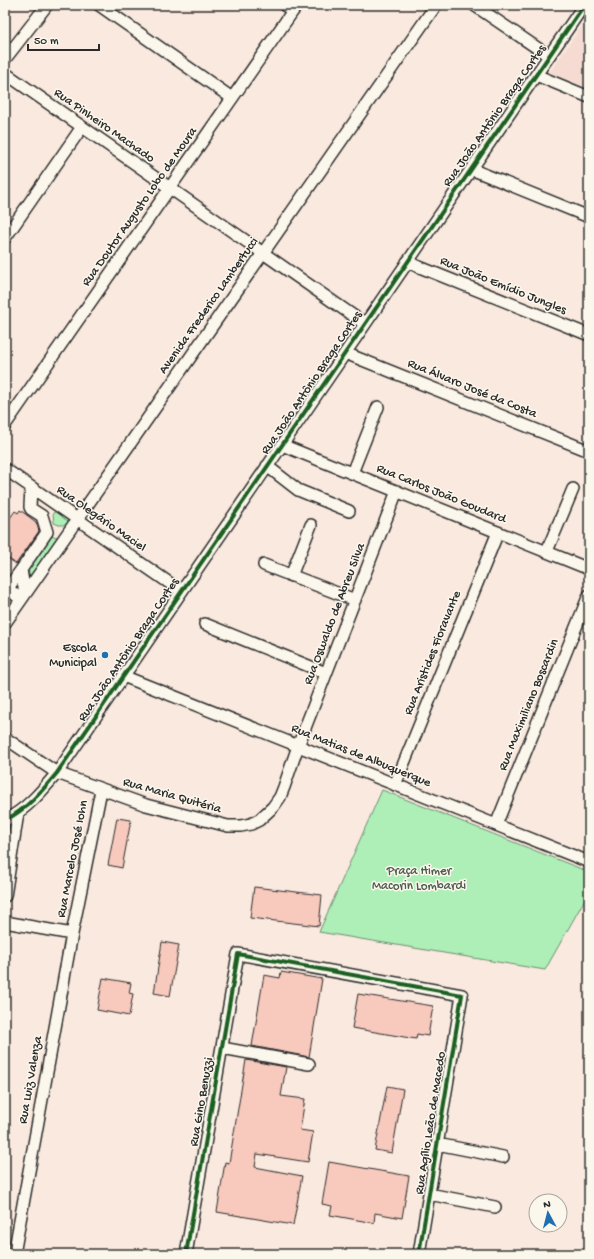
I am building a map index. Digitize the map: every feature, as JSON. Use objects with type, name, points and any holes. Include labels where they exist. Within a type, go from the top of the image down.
[{"type":"street","points":[[5,59],[47,5]]},
{"type":"street","points":[[99,5],[232,98]]},
{"type":"street","name":"Avenida Frederico Lambertucci","points":[[5,623],[436,5]]},
{"type":"street","points":[[474,5],[549,56]]},
{"type":"street","name":"Rua João Antônio Braga Cortes","points":[[5,820],[18,813],[32,801],[56,773],[584,5]]},
{"type":"street","name":"Rua Doutor Augusto Lobo de Moura","points":[[5,425],[232,98],[292,7]]},
{"type":"street","name":"Rua Pinheiro Machado","points":[[5,73],[365,324]]},
{"type":"street","points":[[536,75],[589,97]]},
{"type":"street","points":[[5,238],[82,127]]},
{"type":"street","points":[[471,169],[589,217]]},
{"type":"street","name":"Rua João Emídio Jungles","points":[[407,262],[589,335]]},
{"type":"street","name":"Rua Álvaro José da Costa","points":[[345,353],[589,451]]},
{"type":"street","points":[[352,473],[378,407]]},
{"type":"street","name":"Rua Carlos João Goudard","points":[[282,445],[589,569]]},
{"type":"street","points":[[267,466],[298,490],[349,511]]},
{"type":"street","name":"Rua Olegário Maciel","points":[[5,469],[181,591]]},
{"type":"street","points":[[31,487],[31,510],[42,516],[47,532]]},
{"type":"street","points":[[547,551],[573,488]]},
{"type":"street","name":"Rua Oswaldo de Abreu Silva","points":[[298,746],[397,491]]},
{"type":"street","points":[[42,516],[59,506]]},
{"type":"street","points":[[291,576],[311,525]]},
{"type":"street","points":[[47,532],[68,532]]},
{"type":"street","points":[[23,597],[8,589],[8,587],[47,532]]},
{"type":"street","name":"Rua Aristides Fioravante","points":[[395,785],[498,532]]},
{"type":"street","points":[[264,565],[355,600]]},
{"type":"street","points":[[21,570],[23,597]]},
{"type":"street","name":"Rua Maximiliano Boscardin","points":[[496,825],[589,595]]},
{"type":"street","points":[[205,624],[326,673]]},
{"type":"street","name":"Rua Matias de Albuquerque","points":[[123,676],[589,862]]},
{"type":"street","name":"Rua Maria Quitéria","points":[[5,738],[56,773],[146,805],[228,826],[241,826],[259,820],[273,807],[280,797],[298,746]]},
{"type":"street","name":"Rua Marcelo José Iohn","points":[[72,934],[101,790]]},
{"type":"street","points":[[5,896],[18,813]]},
{"type":"street","points":[[5,922],[72,934]]},
{"type":"street","name":"Rua Luiz Valenza","points":[[14,1254],[72,934]]},
{"type":"street","name":"Rua Agílio Leão de Macedo","points":[[238,954],[462,995],[419,1254]]},
{"type":"street","name":"Rua Gino Benuzzi","points":[[186,1254],[238,954]]},
{"type":"street","points":[[222,1048],[309,1064]]},
{"type":"street","points":[[437,1144],[503,1157]]},
{"type":"street","points":[[429,1194],[495,1207]]},
{"type":"shaded area","points":[[589,16],[589,89],[549,73]]},
{"type":"green space","points":[[59,509],[70,520],[70,525],[59,525],[54,523],[53,513]]},
{"type":"green space","points":[[47,536],[60,537],[31,583],[27,564]]},
{"type":"green space","name":"Praça Himer Macorin Lombardi","points":[[382,790],[589,872],[589,892],[545,970],[319,932]]},
{"type":"building","points":[[20,510],[36,522],[39,531],[16,564],[5,556],[5,525],[15,511],[18,513]]},
{"type":"building","points":[[117,818],[131,820],[122,868],[108,865]]},
{"type":"building","points":[[254,887],[322,895],[319,926],[250,918]]},
{"type":"building","points":[[162,942],[179,945],[170,996],[154,993]]},
{"type":"building","points":[[281,972],[322,979],[309,1057],[252,1046],[264,975],[280,978]]},
{"type":"building","points":[[103,978],[131,983],[129,993],[133,994],[129,1016],[97,1010]]},
{"type":"building","points":[[358,994],[433,1006],[428,1036],[417,1034],[416,1039],[352,1028]]},
{"type":"building","points":[[246,1060],[286,1067],[281,1096],[305,1099],[300,1130],[313,1132],[308,1162],[257,1154],[255,1167],[302,1176],[293,1225],[217,1212],[225,1162],[229,1163]]},
{"type":"building","points":[[387,1086],[403,1089],[392,1153],[375,1150]]},
{"type":"building","points":[[329,1162],[409,1176],[402,1218],[375,1213],[374,1223],[330,1215],[332,1206],[322,1204]]},
{"type":"cycle path","points":[[5,820],[13,816],[27,805],[57,773],[584,5]]},
{"type":"cycle path","points":[[186,1254],[238,954],[462,995],[419,1254]]},
{"type":"place","name":"Escola Municipal","points":[[105,655]]}]
